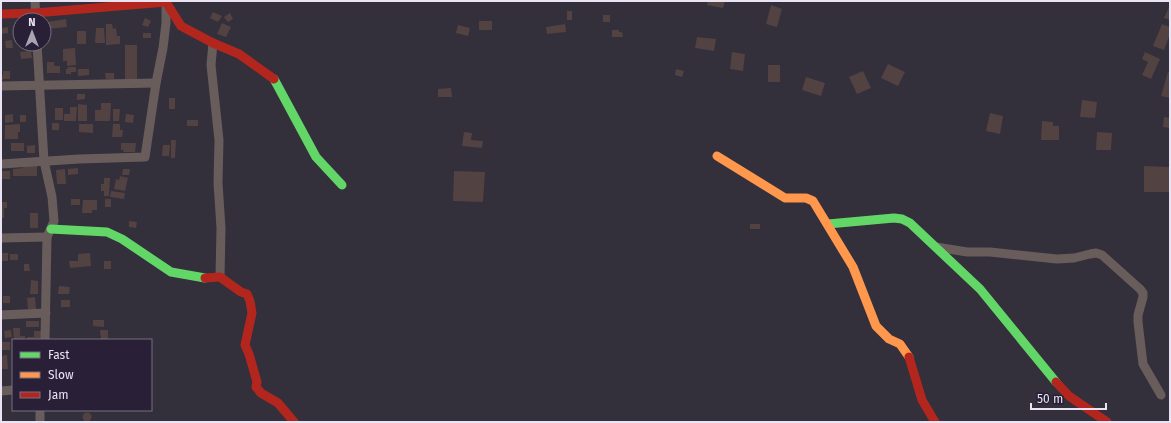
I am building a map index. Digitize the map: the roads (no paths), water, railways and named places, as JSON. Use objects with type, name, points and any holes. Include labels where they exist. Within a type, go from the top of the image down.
[{"type":"street","points":[[36,1],[36,12]]},
{"type":"street","points":[[52,14],[166,2]]},
{"type":"street","points":[[166,2],[181,26],[213,43],[239,54],[274,80],[316,157],[342,185]]},
{"type":"street","points":[[1,164],[145,157],[156,83],[163,48],[166,23],[166,2]]},
{"type":"street","points":[[1,14],[12,15]]},
{"type":"street","points":[[213,43],[211,65],[219,140],[218,183],[221,228],[220,277]]},
{"type":"street","points":[[38,52],[44,161],[52,197],[54,221],[49,233],[45,339]]},
{"type":"street","points":[[1,86],[156,83]]},
{"type":"street","points":[[717,156],[785,198],[789,199],[804,197],[812,199],[853,267],[876,326],[889,339],[900,344],[910,358],[922,400],[935,422]]},
{"type":"street","points":[[828,224],[880,218],[902,219],[910,223],[980,289],[1046,371],[1069,396],[1107,422]]},
{"type":"street","points":[[1,238],[49,233],[107,232],[122,239],[171,272],[203,278],[220,277],[241,292],[247,294],[251,301],[252,324],[246,345],[249,351],[253,375],[257,382],[256,387],[261,393],[278,403],[294,422]]},
{"type":"street","points":[[936,247],[967,252],[990,252],[1057,259],[1074,258],[1096,253],[1102,255],[1143,293],[1138,316],[1143,364],[1161,395]]},
{"type":"street","points":[[1,315],[46,313]]},
{"type":"street","points":[[1,391],[12,390]]},
{"type":"street","points":[[40,411],[40,422]]}]
